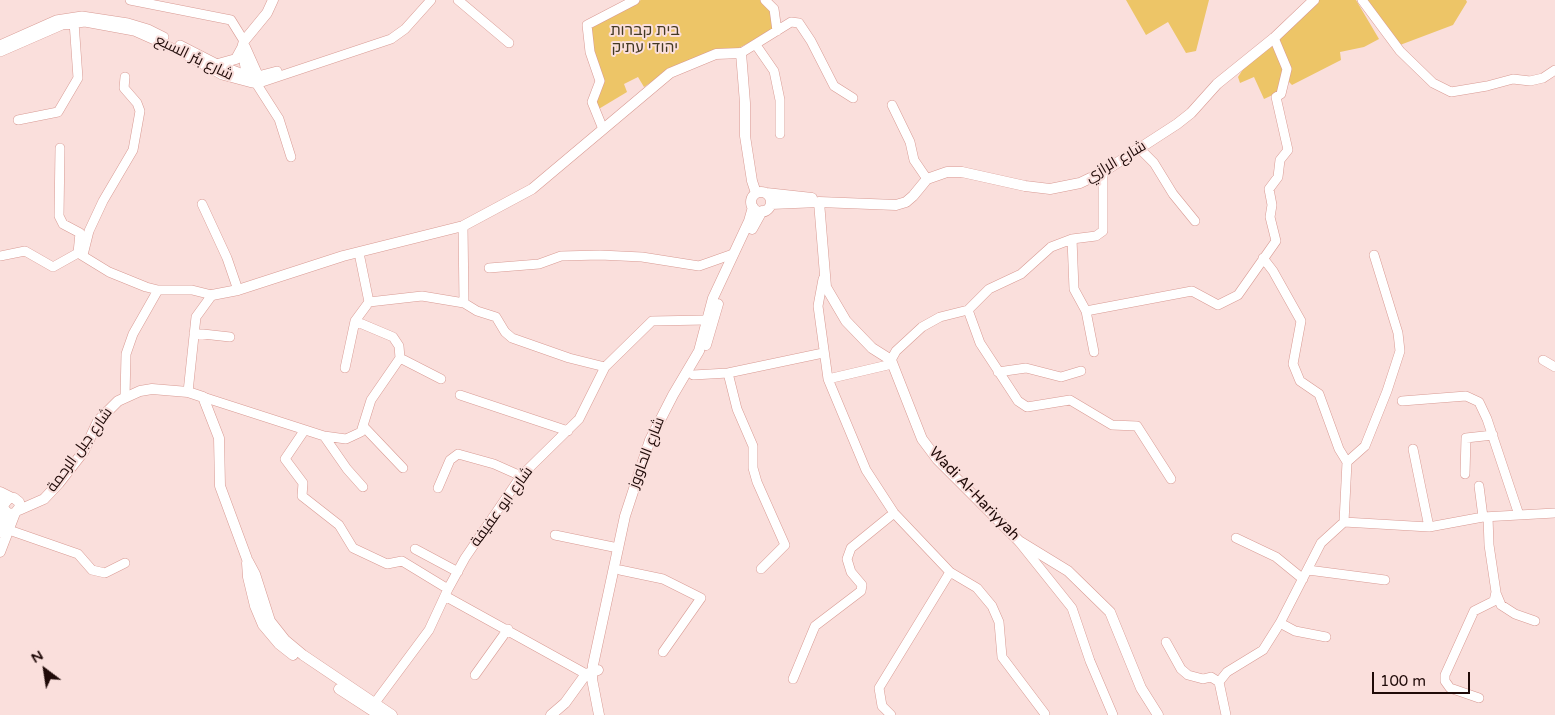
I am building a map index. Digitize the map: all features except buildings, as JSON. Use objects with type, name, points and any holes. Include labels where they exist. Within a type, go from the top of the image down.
[{"type":"main road","points":[[218,64],[236,59],[243,45],[268,13],[273,0]]},
{"type":"main road","name":"شارع الرازي","points":[[926,179],[934,174],[962,172],[1025,186],[1050,189],[1080,184],[1140,149],[1191,112],[1217,84],[1274,38],[1314,0]]},
{"type":"main road","points":[[243,45],[254,78]]},
{"type":"main road","points":[[212,295],[238,290],[343,256],[463,226],[532,189],[670,73],[716,54],[741,53],[746,103],[745,136],[752,181],[761,193],[770,197],[771,204],[768,209],[758,209]]},
{"type":"main road","points":[[771,204],[819,202],[896,205],[913,196],[926,179]]},
{"type":"main road","points":[[758,209],[752,201],[761,193],[810,197],[819,202]]},
{"type":"main road","points":[[819,202],[824,243],[824,278],[830,295],[846,321],[872,348],[892,362]]},
{"type":"main road","points":[[551,715],[593,671],[640,488],[650,458],[674,405],[704,355],[718,303],[758,209]]},
{"type":"main road","name":"شارع الحاووز","points":[[599,715],[593,686],[593,671],[625,516],[650,440],[672,395],[699,351],[712,298],[749,221],[758,209]]},
{"type":"main road","name":"Wadi Al-Hariyyah","points":[[892,362],[922,439],[937,459],[1019,541],[1068,571],[1110,612],[1141,688],[1158,715]]},
{"type":"main road","name":"شارع جبل الرحمة","points":[[10,505],[44,499],[84,451],[101,417],[125,397],[152,388],[188,392],[203,397]]},
{"type":"main road","points":[[203,397],[219,438],[220,486],[247,559],[248,577],[255,606],[269,634],[311,669],[379,715]]},
{"type":"main road","points":[[0,492],[10,505],[0,552]]},
{"type":"main road","points":[[593,671],[606,715]]},
{"type":"main road","points":[[368,709],[392,715]]},
{"type":"street","points":[[130,0],[231,20],[243,45]]},
{"type":"street","name":"شارع بئر السبع","points":[[0,45],[56,20],[82,16],[105,19],[148,29],[218,64],[254,78],[330,55],[383,36],[404,23],[426,0]]},
{"type":"street","name":"شارع بئر السبع","points":[[0,52],[74,22],[86,22],[134,31],[179,51],[222,75],[278,78],[391,39],[405,29],[432,0]]},
{"type":"street","points":[[458,0],[509,43]]},
{"type":"street","points":[[603,129],[592,102],[600,81],[590,52],[587,25],[635,0]]},
{"type":"street","points":[[766,0],[774,9],[777,31]]},
{"type":"street","points":[[1362,0],[1400,51],[1433,83],[1451,92],[1487,86],[1512,79],[1530,81],[1543,78],[1555,70]]},
{"type":"street","points":[[18,120],[58,112],[78,78],[74,22]]},
{"type":"street","points":[[741,53],[791,22],[799,23],[812,41],[834,86],[854,98]]},
{"type":"street","points":[[1086,311],[1192,291],[1218,306],[1238,295],[1276,241],[1270,217],[1272,205],[1269,189],[1278,177],[1280,160],[1288,150],[1276,97],[1281,94],[1287,69],[1274,38]]},
{"type":"street","points":[[756,45],[774,71],[780,100],[780,134]]},
{"type":"street","points":[[0,256],[25,251],[53,267],[80,254],[103,201],[133,150],[140,111],[138,103],[124,88],[125,77]]},
{"type":"street","points":[[254,78],[279,119],[291,157]]},
{"type":"street","points":[[892,105],[910,142],[914,160],[926,179]]},
{"type":"street","points":[[60,148],[59,216],[63,224],[80,233],[80,254]]},
{"type":"street","points":[[1140,149],[1195,221]]},
{"type":"street","points":[[828,379],[892,362],[896,351],[922,327],[940,317],[968,310],[989,289],[1022,274],[1052,247],[1072,239],[1096,236],[1103,231],[1103,172]]},
{"type":"street","points":[[202,204],[227,258],[238,290]]},
{"type":"street","points":[[463,226],[464,302]]},
{"type":"street","points":[[1072,239],[1074,289],[1086,311],[1094,352]]},
{"type":"street","points":[[359,253],[369,302]]},
{"type":"street","points":[[80,254],[109,272],[158,290],[192,290],[212,295],[196,316],[188,392]]},
{"type":"street","points":[[489,268],[539,264],[561,256],[600,255],[642,257],[699,266],[733,254]]},
{"type":"street","points":[[1348,462],[1365,446],[1387,391],[1400,351],[1398,333],[1374,255]]},
{"type":"street","points":[[1219,682],[1226,672],[1263,650],[1280,623],[1321,543],[1344,522],[1348,462],[1339,449],[1319,394],[1300,381],[1293,364],[1302,321],[1273,271],[1263,258]]},
{"type":"street","points":[[824,278],[818,306],[828,379],[866,470],[894,513],[950,572],[977,588],[992,606],[999,622],[1002,657],[1045,714]]},
{"type":"street","points":[[125,397],[126,354],[133,334],[158,290]]},
{"type":"street","points":[[345,368],[355,321],[369,302],[422,296],[464,302],[477,311],[496,317],[505,332],[512,338],[569,358],[605,367]]},
{"type":"street","points":[[968,310],[980,343],[1018,401],[1027,407],[1070,400],[1112,425],[1137,426],[1171,479]]},
{"type":"street","name":"شارع ابو عفيفة","points":[[368,709],[429,630],[446,592],[521,476],[579,419],[605,367],[652,321],[706,320]]},
{"type":"street","points":[[203,397],[324,436],[346,439],[361,432],[371,400],[400,358],[400,346],[392,337],[355,321]]},
{"type":"street","points":[[194,333],[230,337]]},
{"type":"street","points":[[693,375],[728,373],[823,353]]},
{"type":"street","points":[[400,358],[441,379]]},
{"type":"street","points":[[1543,360],[1555,367]]},
{"type":"street","points":[[998,372],[1026,368],[1061,377],[1081,372]]},
{"type":"street","points":[[728,373],[737,409],[753,446],[753,468],[757,482],[785,546],[762,569]]},
{"type":"street","points":[[460,395],[568,431]]},
{"type":"street","points":[[1402,401],[1472,397],[1480,404],[1519,515]]},
{"type":"street","points":[[364,427],[403,468]]},
{"type":"street","points":[[304,431],[285,460],[303,483],[302,496],[339,526],[353,548],[386,564],[402,561],[446,592],[508,629],[593,671]]},
{"type":"street","points":[[1465,474],[1466,438],[1492,435]]},
{"type":"street","points":[[324,436],[347,469],[363,486]]},
{"type":"street","points":[[1413,449],[1429,527]]},
{"type":"street","points":[[438,488],[450,460],[458,454],[494,464],[521,476]]},
{"type":"street","points":[[1479,486],[1486,517],[1496,592],[1501,605],[1515,614],[1535,621]]},
{"type":"street","points":[[793,679],[816,626],[861,591],[862,584],[851,572],[847,559],[851,548],[894,513]]},
{"type":"street","points":[[1344,522],[1429,527],[1486,517],[1555,513]]},
{"type":"street","points":[[4,531],[78,554],[92,570],[105,573],[125,563]]},
{"type":"street","points":[[555,535],[618,548]]},
{"type":"street","points":[[1236,538],[1276,557],[1303,579]]},
{"type":"street","points":[[1019,541],[1072,608],[1092,669],[1113,715]]},
{"type":"street","points":[[415,548],[458,572]]},
{"type":"street","points":[[620,570],[664,579],[700,598],[663,652]]},
{"type":"street","points":[[1308,570],[1385,580]]},
{"type":"street","points":[[891,715],[882,706],[879,688],[950,572]]},
{"type":"street","points":[[1479,698],[1450,688],[1445,681],[1445,675],[1469,618],[1474,611],[1494,602],[1496,592]]},
{"type":"street","points":[[1280,623],[1296,630],[1326,636]]},
{"type":"street","points":[[476,674],[508,629]]},
{"type":"street","points":[[1166,642],[1182,669],[1188,675],[1203,679],[1211,677],[1219,682],[1226,715]]},
{"type":"green space","name":"בית קברות יהודי עתיק","points":[[641,0],[760,0],[772,11],[773,30],[737,49],[675,66],[644,87],[638,77],[624,84],[627,92],[597,110],[597,98],[603,82],[590,41],[591,28],[600,20]]},
{"type":"green space","points":[[1126,0],[1209,0],[1196,51],[1186,53],[1168,22],[1146,35]]},
{"type":"green space","points":[[1317,0],[1356,0],[1379,39],[1364,47],[1340,52],[1341,60],[1292,85],[1288,81],[1291,72],[1287,58],[1278,41],[1283,33]]},
{"type":"green space","points":[[1367,0],[1466,0],[1467,2],[1453,25],[1400,45]]},
{"type":"green space","points":[[1271,45],[1274,45],[1284,66],[1279,92],[1264,99],[1254,77],[1240,83],[1238,77],[1247,63]]}]
